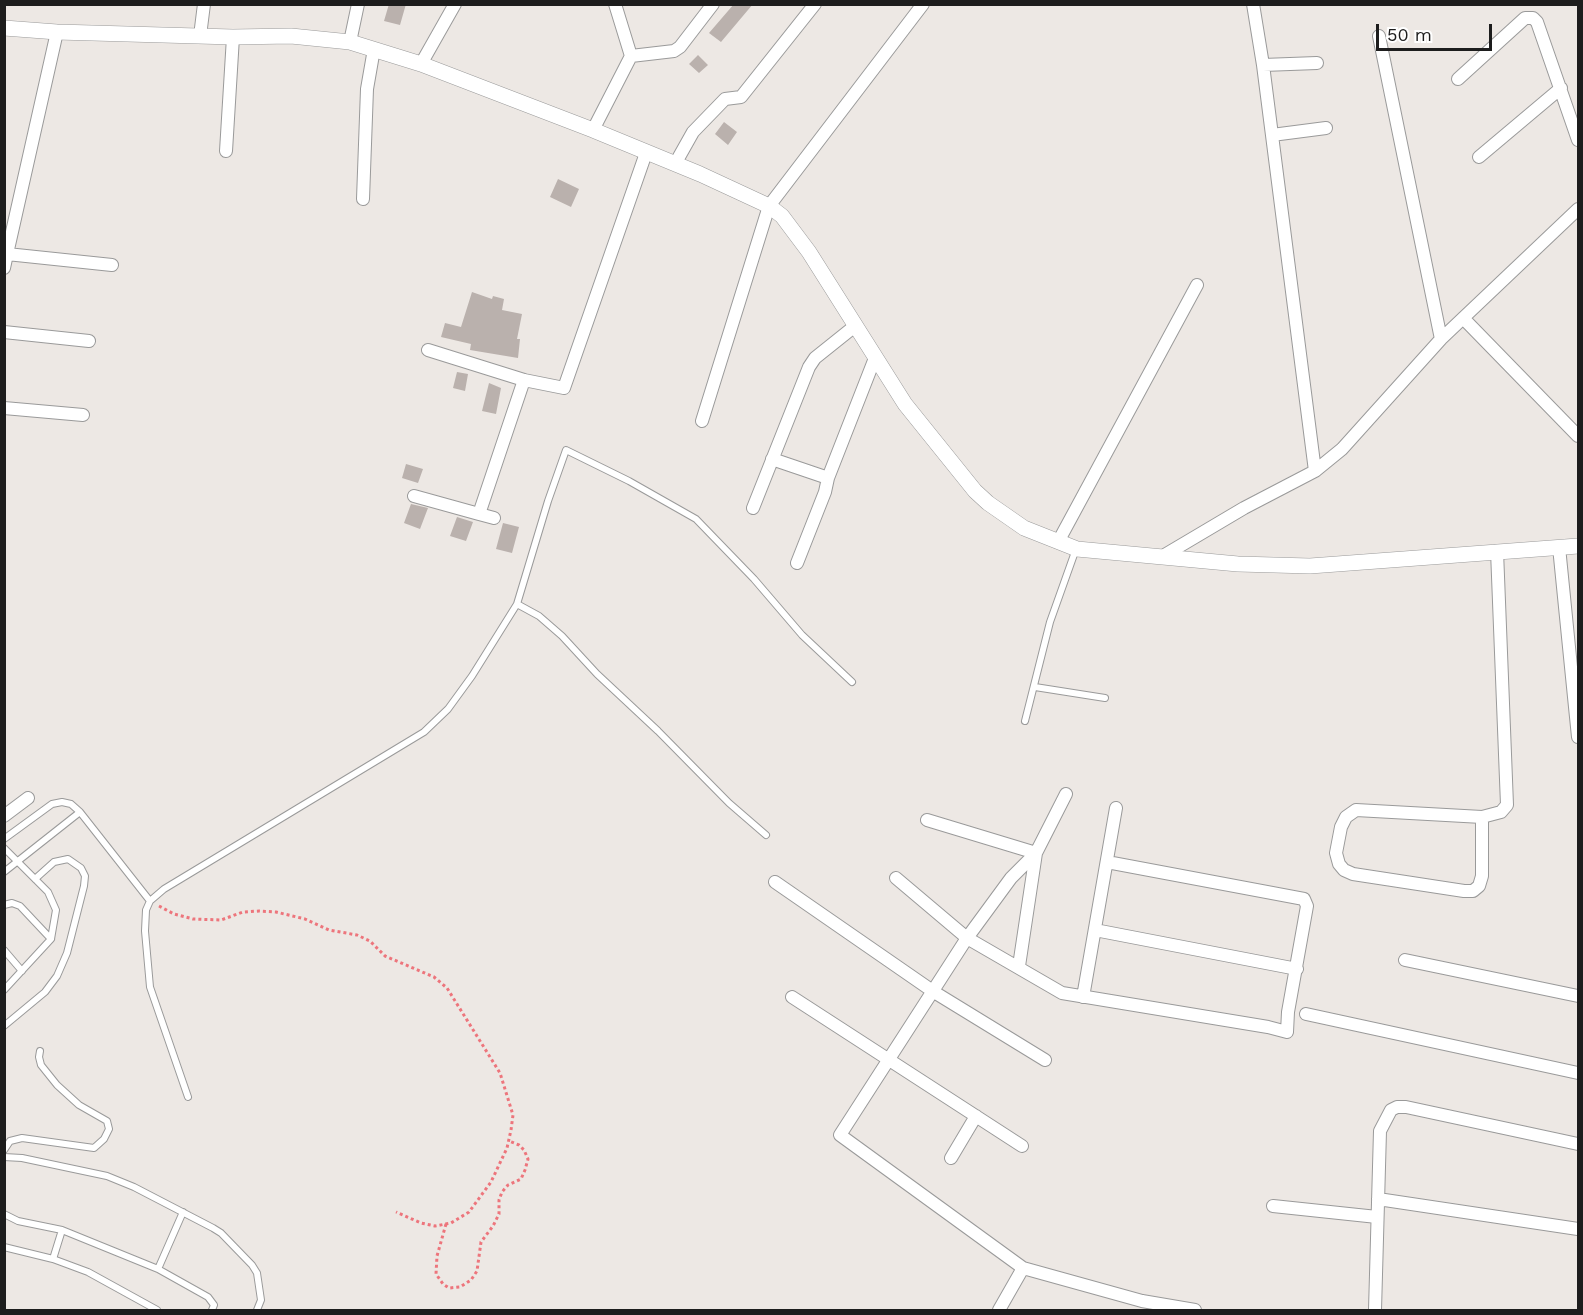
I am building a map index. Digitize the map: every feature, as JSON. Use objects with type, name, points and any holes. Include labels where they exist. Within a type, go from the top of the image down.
[{"type":"street","points":[[200,36],[204,4]]},
{"type":"street","points":[[350,42],[358,4]]},
{"type":"street","points":[[421,64],[455,4]]},
{"type":"street","points":[[594,130],[631,56],[615,4]]},
{"type":"street","points":[[631,56],[674,51],[680,47],[713,4]]},
{"type":"street","points":[[675,164],[693,132],[725,99],[741,97],[815,4]]},
{"type":"street","points":[[702,421],[770,206],[923,4]]},
{"type":"street","points":[[1253,4],[1263,64],[1315,471]]},
{"type":"street","points":[[1458,79],[1525,18],[1529,17],[1537,22],[1578,140]]},
{"type":"street","points":[[4,28],[233,38],[291,36],[350,42],[421,64],[594,130],[770,206],[782,216],[809,252],[905,404],[975,491],[1015,522],[1077,549],[1238,564],[1310,566],[1578,546]]},
{"type":"street","points":[[4,268],[57,32]]},
{"type":"street","points":[[1379,36],[1441,339]]},
{"type":"street","points":[[226,151],[233,38]]},
{"type":"street","points":[[363,199],[367,88],[374,49]]},
{"type":"street","points":[[1263,64],[1317,63]]},
{"type":"street","points":[[1479,157],[1561,88]]},
{"type":"street","points":[[1272,135],[1326,128]]},
{"type":"street","points":[[428,350],[524,380],[564,388],[646,153]]},
{"type":"street","points":[[1163,556],[1244,508],[1315,471],[1342,449],[1441,339],[1578,209]]},
{"type":"street","points":[[6,254],[112,265]]},
{"type":"street","points":[[1058,542],[1197,285]]},
{"type":"street","points":[[1463,318],[1578,436]]},
{"type":"street","points":[[753,508],[809,367],[815,358],[855,326]]},
{"type":"street","points":[[4,332],[89,341]]},
{"type":"street","points":[[797,563],[875,358]]},
{"type":"street","points":[[479,514],[524,380]]},
{"type":"street","points":[[4,408],[83,415]]},
{"type":"street","points":[[772,459],[828,478]]},
{"type":"street","points":[[414,496],[494,518]]},
{"type":"street","points":[[1559,547],[1578,737]]},
{"type":"street","points":[[1482,817],[1482,876],[1479,886],[1473,891],[1353,874],[1344,870],[1339,864],[1336,853],[1341,827],[1346,817],[1356,810],[1482,817],[1504,810],[1508,798],[1497,551]]},
{"type":"street","points":[[1018,966],[1036,853],[1066,794]]},
{"type":"street","points":[[4,816],[28,798]]},
{"type":"street","points":[[1083,997],[1116,808]]},
{"type":"street","points":[[927,820],[1036,853]]},
{"type":"street","points":[[1036,853],[1011,878],[967,938],[840,1135],[1023,1268],[1142,1301],[1195,1311]]},
{"type":"street","points":[[896,878],[967,938],[1062,993],[1287,1032],[1288,1012],[1307,906],[1304,899],[1107,862]]},
{"type":"street","points":[[775,882],[934,992],[1045,1060]]},
{"type":"street","points":[[1095,930],[1297,969]]},
{"type":"street","points":[[1405,960],[1578,996]]},
{"type":"street","points":[[792,997],[1022,1146]]},
{"type":"street","points":[[1306,1014],[1578,1073]]},
{"type":"street","points":[[1375,1311],[1380,1131],[1391,1110],[1406,1107],[1578,1144]]},
{"type":"street","points":[[951,1158],[976,1116]]},
{"type":"street","points":[[1378,1199],[1578,1229]]},
{"type":"street","points":[[1273,1206],[1377,1217]]},
{"type":"street","points":[[999,1311],[1023,1268]]},
{"type":"lane","points":[[188,1097],[150,987],[145,931],[146,910],[150,901],[164,889],[424,732],[448,709],[472,676],[517,604],[566,450],[629,481],[696,519],[754,579],[802,635],[852,682]]},
{"type":"lane","points":[[1025,722],[1050,622],[1077,549]]},
{"type":"lane","points":[[517,604],[539,616],[562,636],[597,674],[658,731],[729,803],[766,835]]},
{"type":"lane","points":[[1035,687],[1105,698]]},
{"type":"lane","points":[[4,839],[52,804],[57,802],[71,804],[80,812],[150,901]]},
{"type":"lane","points":[[4,872],[80,812]]},
{"type":"lane","points":[[4,848],[48,892],[56,910],[51,939],[4,990]]},
{"type":"lane","points":[[4,1026],[45,992],[57,976],[67,953],[85,876],[81,868],[68,859],[54,861],[35,879]]},
{"type":"lane","points":[[4,904],[12,903],[20,906],[51,939]]},
{"type":"lane","points":[[4,950],[22,971]]},
{"type":"lane","points":[[4,1150],[10,1140],[22,1138],[94,1148],[104,1139],[109,1129],[107,1121],[79,1105],[57,1085],[41,1065],[40,1052]]},
{"type":"lane","points":[[4,1156],[107,1176],[134,1187],[221,1233],[257,1273],[261,1300],[257,1311]]},
{"type":"lane","points":[[158,1269],[183,1212]]},
{"type":"lane","points":[[4,1214],[18,1221],[62,1230],[158,1269],[208,1297],[214,1305],[212,1311]]},
{"type":"lane","points":[[52,1259],[62,1230]]},
{"type":"lane","points":[[4,1247],[52,1259],[88,1272],[157,1311]]},
{"type":"path","points":[[150,901],[174,914],[193,919],[220,920],[243,912],[259,911],[276,912],[305,919],[329,930],[357,935],[370,941],[385,956],[434,977],[447,988],[500,1073],[513,1116],[509,1141],[492,1182],[469,1212],[451,1223],[435,1226],[421,1223],[396,1212]]},
{"type":"path","points":[[446,1224],[437,1256],[436,1274],[442,1284],[449,1288],[460,1287],[471,1280],[477,1271],[481,1242],[493,1226],[502,1192],[508,1185],[521,1179],[525,1170],[528,1159],[524,1150],[509,1141]]},
{"type":"building","points":[[389,4],[406,4],[400,25],[384,21]]},
{"type":"building","points":[[734,4],[753,4],[721,42],[709,33]]},
{"type":"building","points":[[698,55],[708,65],[699,73],[689,64]]},
{"type":"building","points":[[724,122],[737,132],[728,145],[715,134]]},
{"type":"building","points":[[558,179],[579,189],[571,207],[550,197]]},
{"type":"building","points":[[472,292],[492,299],[493,296],[504,299],[502,310],[522,314],[517,339],[520,339],[518,358],[470,350],[471,344],[441,337],[445,323],[461,327]]},
{"type":"building","points":[[457,372],[468,374],[465,391],[453,388]]},
{"type":"building","points":[[489,383],[501,388],[496,414],[482,411]]},
{"type":"building","points":[[406,464],[423,469],[418,483],[402,478]]},
{"type":"building","points":[[411,504],[428,508],[420,529],[404,523]]},
{"type":"building","points":[[457,517],[473,522],[466,541],[450,536]]},
{"type":"building","points":[[503,523],[519,527],[512,553],[496,549]]}]
